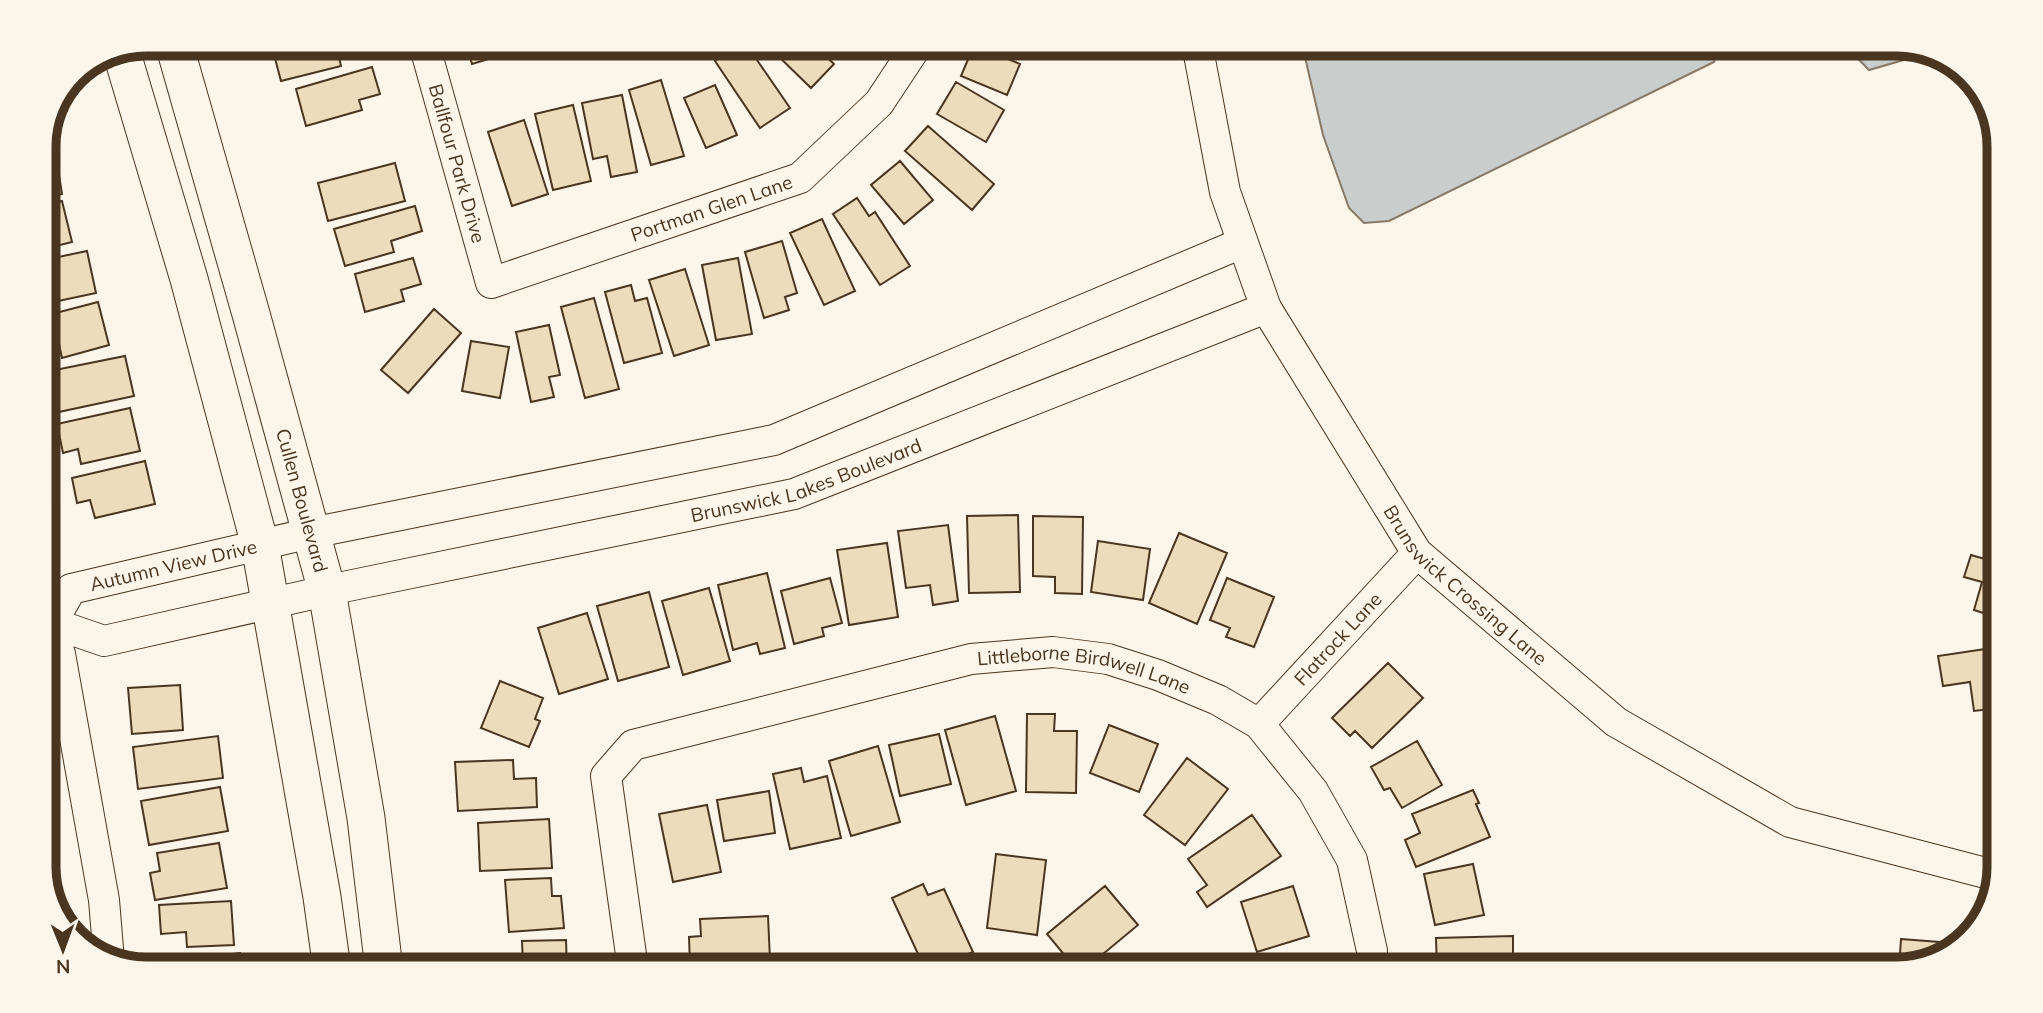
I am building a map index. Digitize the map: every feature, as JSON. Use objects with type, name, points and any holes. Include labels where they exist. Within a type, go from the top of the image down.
[{"type":"main road","name":"Cullen Boulevard","points":[[177,56],[327,591],[366,818],[383,957]]},
{"type":"main road","points":[[124,59],[189,279],[260,545],[330,957]]},
{"type":"street","name":"Ballfour Park Drive","points":[[427,56],[491,283]]},
{"type":"street","name":"Portman Glen Lane","points":[[491,283],[800,178],[879,103],[910,56]]},
{"type":"street","name":"Brunswick Crossing Lane","points":[[1200,56],[1225,192],[1266,308],[1417,553],[1616,722],[1790,822],[1986,873]]},
{"type":"street","points":[[311,533],[774,440],[1242,243]]},
{"type":"street","name":"Brunswick Lakes Boulevard","points":[[327,591],[794,494],[1266,308]]},
{"type":"street","name":"Autumn View Drive","points":[[56,612],[71,589],[311,533]]},
{"type":"street","name":"Flatrock Lane","points":[[1259,724],[1417,553]]},
{"type":"street","points":[[56,626],[104,641],[327,591]]},
{"type":"street","points":[[56,644],[104,900],[108,949]]},
{"type":"street","name":"Littleborne Birdwell Lane","points":[[631,957],[606,776],[633,745],[971,659],[1053,652],[1108,659],[1158,674],[1218,700],[1259,724],[1313,791],[1352,860],[1371,957]]},
{"type":"shaded area","points":[[1305,56],[1716,56],[1714,62],[1389,221],[1364,223],[1349,208],[1323,135]]},
{"type":"shaded area","points":[[1856,56],[1911,58],[1869,70]]},
{"type":"building","points":[[274,56],[343,56],[339,57],[341,66],[281,81]]},
{"type":"building","points":[[470,56],[498,56],[472,64]]},
{"type":"building","points":[[722,56],[754,56],[790,108],[760,128],[715,61]]},
{"type":"building","points":[[778,56],[826,56],[834,64],[811,88]]},
{"type":"building","points":[[969,56],[1001,56],[1020,64],[1007,95],[961,76]]},
{"type":"building","points":[[372,67],[380,94],[359,100],[362,110],[306,126],[296,89]]},
{"type":"building","points":[[661,80],[684,156],[651,165],[629,90]]},
{"type":"building","points":[[956,82],[1004,110],[986,142],[937,114]]},
{"type":"building","points":[[715,85],[737,135],[706,148],[684,98]]},
{"type":"building","points":[[622,95],[637,172],[611,177],[607,156],[593,159],[582,103]]},
{"type":"building","points":[[573,105],[591,181],[553,190],[535,114]]},
{"type":"building","points":[[524,120],[548,194],[512,206],[488,132]]},
{"type":"building","points":[[928,126],[994,184],[972,210],[905,151]]},
{"type":"building","points":[[56,155],[62,194],[56,195]]},
{"type":"building","points":[[900,161],[933,200],[904,224],[871,185]]},
{"type":"building","points":[[395,163],[405,201],[328,221],[318,183]]},
{"type":"building","points":[[857,198],[869,216],[875,212],[910,266],[880,285],[833,214]]},
{"type":"building","points":[[62,201],[72,242],[56,246],[56,202]]},
{"type":"building","points":[[415,206],[422,231],[391,241],[394,252],[345,266],[334,229]]},
{"type":"building","points":[[822,219],[855,291],[824,305],[790,233]]},
{"type":"building","points":[[782,241],[797,293],[785,297],[789,310],[764,318],[745,252]]},
{"type":"building","points":[[87,251],[96,293],[56,301],[56,257]]},
{"type":"building","points":[[413,258],[421,284],[401,290],[404,301],[365,312],[355,274]]},
{"type":"building","points":[[738,258],[752,334],[716,340],[702,265]]},
{"type":"building","points":[[685,269],[709,345],[674,356],[649,280]]},
{"type":"building","points":[[631,285],[635,301],[647,298],[662,353],[624,363],[605,292]]},
{"type":"building","points":[[594,298],[619,389],[585,398],[561,307]]},
{"type":"building","points":[[98,302],[109,345],[62,358],[59,344],[56,345],[56,313]]},
{"type":"building","points":[[434,309],[461,333],[408,393],[381,370]]},
{"type":"building","points":[[549,325],[560,375],[549,377],[554,397],[531,402],[516,332]]},
{"type":"building","points":[[471,341],[509,347],[500,398],[462,391]]},
{"type":"building","points":[[125,356],[134,396],[56,413],[56,370]]},
{"type":"building","points":[[130,408],[140,451],[81,464],[78,449],[63,453],[57,424]]},
{"type":"building","points":[[145,461],[155,504],[95,518],[90,500],[77,503],[72,478]]},
{"type":"building","points":[[1018,515],[1020,592],[969,593],[967,516]]},
{"type":"building","points":[[1033,516],[1083,517],[1082,594],[1055,593],[1055,577],[1033,576]]},
{"type":"building","points":[[948,525],[958,601],[933,605],[930,585],[906,588],[898,531]]},
{"type":"building","points":[[1179,533],[1227,553],[1197,624],[1149,603]]},
{"type":"building","points":[[1098,541],[1150,549],[1143,600],[1091,592]]},
{"type":"building","points":[[887,543],[898,617],[849,625],[837,550]]},
{"type":"building","points":[[1971,555],[1987,560],[1987,614],[1974,610],[1982,582],[1964,577]]},
{"type":"building","points":[[767,573],[785,648],[760,654],[757,643],[733,650],[718,585]]},
{"type":"building","points":[[830,578],[842,623],[822,628],[824,636],[794,644],[781,591]]},
{"type":"building","points":[[1227,578],[1274,597],[1254,647],[1226,637],[1230,628],[1210,620]]},
{"type":"building","points":[[709,588],[730,661],[683,675],[662,601]]},
{"type":"building","points":[[649,592],[669,667],[618,681],[597,606]]},
{"type":"building","points":[[587,613],[608,679],[559,694],[538,628]]},
{"type":"building","points":[[1987,649],[1987,709],[1974,711],[1970,682],[1943,686],[1938,656]]},
{"type":"building","points":[[1388,663],[1423,698],[1372,748],[1355,731],[1350,736],[1332,718]]},
{"type":"building","points":[[500,681],[543,698],[535,719],[540,721],[529,747],[481,728]]},
{"type":"building","points":[[180,685],[183,730],[132,734],[128,688]]},
{"type":"building","points":[[1027,714],[1055,714],[1054,731],[1077,731],[1076,793],[1026,792]]},
{"type":"building","points":[[995,716],[1016,791],[966,805],[945,730]]},
{"type":"building","points":[[1109,725],[1158,744],[1139,792],[1090,773]]},
{"type":"building","points":[[939,734],[951,784],[900,796],[889,745]]},
{"type":"building","points":[[218,736],[223,778],[138,789],[133,747]]},
{"type":"building","points":[[1417,741],[1442,785],[1402,808],[1390,788],[1384,790],[1371,767]]},
{"type":"building","points":[[878,746],[900,822],[851,836],[829,761]]},
{"type":"building","points":[[1187,758],[1228,789],[1185,845],[1144,815]]},
{"type":"building","points":[[513,760],[514,779],[536,778],[537,807],[458,811],[455,762]]},
{"type":"building","points":[[801,768],[804,782],[827,776],[841,838],[790,849],[773,774]]},
{"type":"building","points":[[220,787],[228,831],[149,845],[141,801]]},
{"type":"building","points":[[1473,790],[1490,837],[1416,867],[1405,840],[1420,833],[1412,814]]},
{"type":"building","points":[[769,791],[775,833],[724,841],[717,800]]},
{"type":"building","points":[[707,805],[721,872],[673,882],[659,814]]},
{"type":"building","points":[[1252,815],[1281,856],[1207,907],[1197,892],[1207,885],[1188,859]]},
{"type":"building","points":[[549,819],[552,868],[480,871],[478,823]]},
{"type":"building","points":[[219,843],[227,888],[155,900],[150,873],[160,871],[157,853]]},
{"type":"building","points":[[996,854],[1046,860],[1037,935],[987,928]]},
{"type":"building","points":[[1473,864],[1484,915],[1435,925],[1424,874]]},
{"type":"building","points":[[551,878],[552,896],[561,896],[564,928],[509,932],[505,880]]},
{"type":"building","points":[[923,884],[928,895],[944,889],[973,952],[962,957],[919,957],[892,898]]},
{"type":"building","points":[[1105,886],[1138,925],[1099,957],[1066,957],[1047,934]]},
{"type":"building","points":[[1293,886],[1309,936],[1257,952],[1241,902]]},
{"type":"building","points":[[231,901],[234,945],[187,947],[186,932],[161,934],[159,905]]},
{"type":"building","points":[[768,916],[770,957],[690,957],[689,937],[701,936],[700,919]]},
{"type":"building","points":[[1513,936],[1513,957],[1437,957],[1436,938]]},
{"type":"building","points":[[1901,939],[1946,942],[1920,954],[1900,957]]},
{"type":"building","points":[[566,940],[567,957],[523,957],[522,941]]},
{"type":"building","points":[[240,953],[240,957],[205,957]]}]
